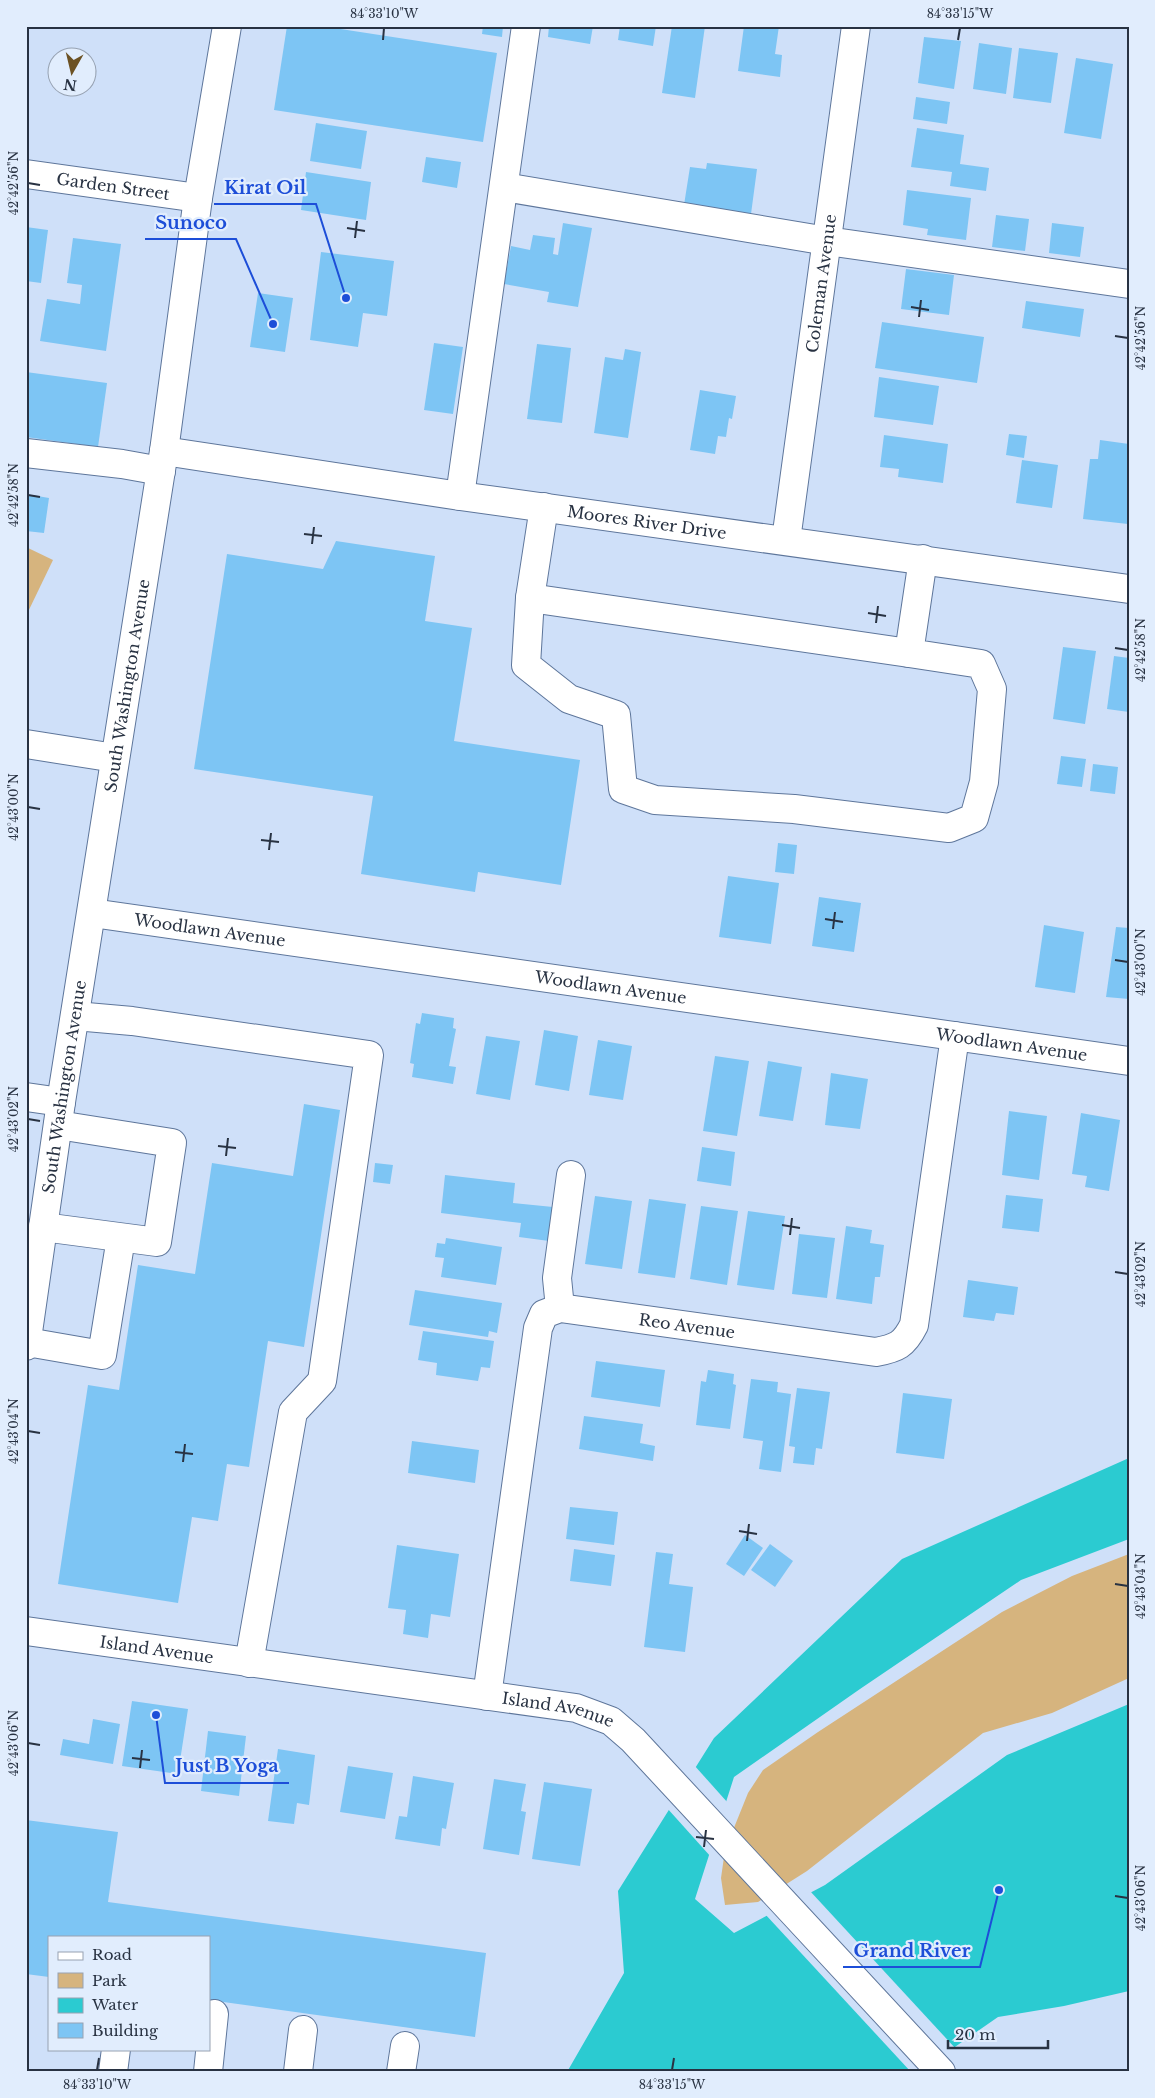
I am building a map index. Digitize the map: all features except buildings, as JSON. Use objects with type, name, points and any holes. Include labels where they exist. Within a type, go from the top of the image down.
[{"type":"street","name":"South Washington Avenue","points":[[26,1344],[75,1016],[162,461],[198,198],[227,26]]},
{"type":"street","points":[[460,496],[526,26]]},
{"type":"street","name":"Coleman Avenue","points":[[786,540],[856,26]]},
{"type":"street","name":"Garden Street","points":[[26,174],[198,198]]},
{"type":"street","points":[[504,188],[828,241],[1129,284]]},
{"type":"street","name":"Moores River Drive","points":[[26,453],[122,464],[162,461],[460,496],[1129,588]]},
{"type":"street","points":[[530,598],[981,664],[992,689],[984,782],[974,818],[949,828],[794,809],[655,800],[623,789],[616,715],[569,699],[526,664],[530,598],[544,507]]},
{"type":"street","points":[[910,653],[923,559]]},
{"type":"street","points":[[26,744],[116,758]]},
{"type":"street","name":"Woodlawn Avenue","points":[[92,914],[1129,1061]]},
{"type":"street","points":[[75,1016],[132,1021],[369,1055],[322,1381],[293,1412],[249,1663]]},
{"type":"street","name":"Reo Avenue","points":[[560,1308],[876,1352],[895,1348],[908,1338],[914,1326],[955,1036]]},
{"type":"street","points":[[26,1097],[60,1114],[172,1142],[157,1242],[43,1227]]},
{"type":"street","points":[[487,1696],[538,1328],[544,1314],[560,1308],[557,1278],[571,1174]]},
{"type":"street","points":[[26,1344],[102,1355],[121,1238]]},
{"type":"street","name":"Island Avenue","points":[[26,1631],[576,1708],[611,1721],[633,1740],[941,2072]]},
{"type":"street","points":[[208,2072],[214,2014]]},
{"type":"street","points":[[298,2072],[303,2030]]},
{"type":"street","points":[[113,2072],[116,2050]]},
{"type":"green space","points":[[26,547],[53,560],[26,616]]},
{"type":"green space","points":[[1129,1554],[1129,1678],[1052,1713],[983,1733],[807,1871],[758,1902],[725,1905],[721,1878],[725,1850],[748,1793],[763,1770],[1002,1612],[1072,1576]]},
{"type":"water","points":[[1129,1458],[1129,1539],[1021,1580],[734,1777],[695,1899],[734,1933],[825,1885],[1007,1755],[1129,1704],[1129,1991],[1064,2006],[998,2017],[949,2051],[924,2072],[567,2072],[624,1973],[618,1891],[714,1738],[902,1559]]},
{"type":"pier","points":[[694,1765],[728,1803],[711,1857],[667,1808]]},
{"type":"pier","points":[[810,1891],[956,2049],[928,2072],[911,2072],[765,1914]]},
{"type":"place","name":"Kirat Oil","points":[[346,298]]},
{"type":"place","name":"Sunoco","points":[[273,324]]},
{"type":"place","name":"Just B Yoga","points":[[156,1715]]},
{"type":"place","name":"Grand River","points":[[999,1890]]}]
